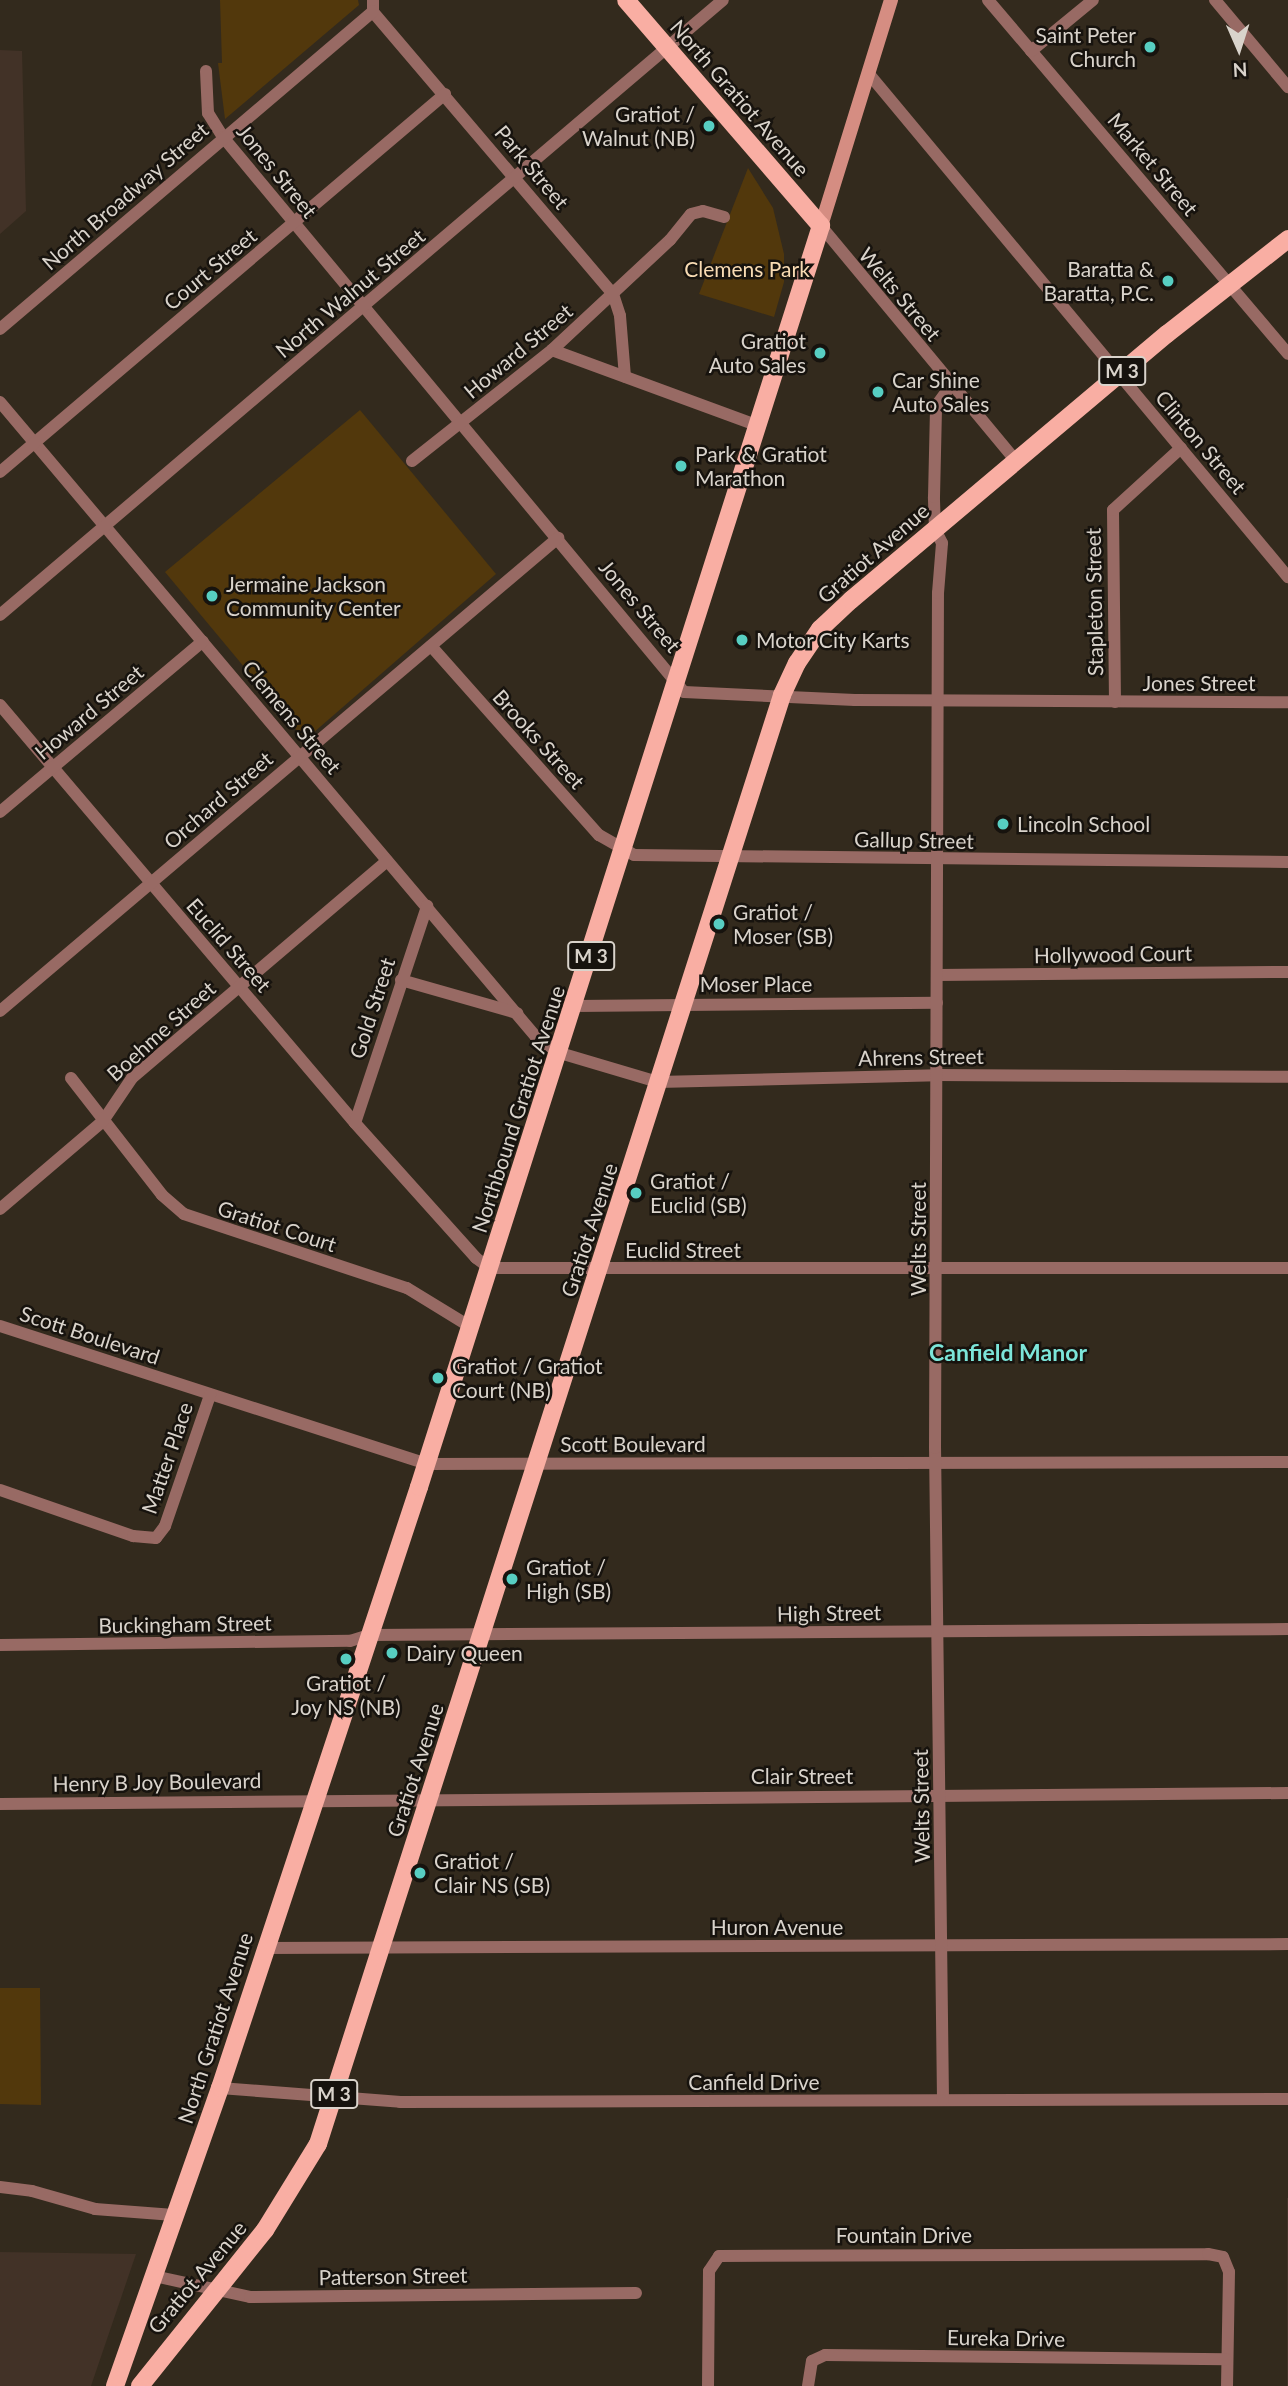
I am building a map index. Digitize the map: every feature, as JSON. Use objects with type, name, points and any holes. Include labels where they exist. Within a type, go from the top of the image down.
[{"type":"main road","name":"North Gratiot Avenue","points":[[626,0],[666,50],[821,226]]},
{"type":"main road","points":[[821,226],[891,0]]},
{"type":"main road","name":"Northbound Gratiot Avenue","points":[[354,1684],[560,1053],[821,226]]},
{"type":"main road","name":"Gratiot Avenue","points":[[139,2386],[265,2230],[306,2168],[333,2097],[535,1464],[601,1270],[782,695],[820,629],[1119,374],[1288,239]]},
{"type":"main road","name":"North Gratiot Avenue","points":[[115,2386],[220,2088],[354,1684]]},
{"type":"street","name":"North Walnut Street","points":[[0,615],[517,178],[723,0]]},
{"type":"street","name":"Market Street","points":[[988,0],[1288,354]]},
{"type":"street","points":[[1031,51],[1093,0]]},
{"type":"street","points":[[1216,0],[1288,87]]},
{"type":"street","name":"Park Street","points":[[373,6],[613,294],[621,316],[625,377]]},
{"type":"street","name":"North Broadway Street","points":[[0,329],[373,6]]},
{"type":"street","name":"Jones Street","points":[[206,71],[208,113],[223,137],[558,537],[684,692],[938,701],[1288,702]]},
{"type":"street","name":"Clinton Street","points":[[869,74],[1288,577]]},
{"type":"street","name":"Court Street","points":[[0,472],[445,94]]},
{"type":"street","name":"Howard Street","points":[[412,461],[552,350],[613,294],[691,214],[703,211],[724,217]]},
{"type":"street","name":"Welts Street","points":[[821,226],[1016,461]]},
{"type":"street","points":[[552,350],[756,425]]},
{"type":"street","name":"Welts Street","points":[[943,2100],[935,1460],[938,1268],[938,701],[942,543],[935,529],[936,406],[951,385]]},
{"type":"street","name":"Clemens Street","points":[[0,402],[536,1037],[560,1053]]},
{"type":"street","name":"Stapleton Street","points":[[1115,702],[1113,510],[1181,448]]},
{"type":"street","name":"Orchard Street","points":[[0,1011],[558,537]]},
{"type":"street","name":"Howard Street","points":[[0,812],[203,641]]},
{"type":"street","name":"Brooks Street","points":[[430,646],[599,835],[624,852]]},
{"type":"street","name":"Euclid Street","points":[[0,705],[355,1123],[476,1258],[490,1268],[1288,1268]]},
{"type":"street","name":"Gallup Street","points":[[624,852],[732,857],[1288,862]]},
{"type":"street","name":"Boehme Street","points":[[0,1209],[103,1121],[132,1079],[387,861]]},
{"type":"street","name":"Gold Street","points":[[355,1123],[427,906]]},
{"type":"street","name":"Hollywood Court","points":[[937,975],[1288,972]]},
{"type":"street","points":[[401,980],[517,1013]]},
{"type":"street","name":"Moser Place","points":[[575,1006],[937,1003]]},
{"type":"street","name":"Ahrens Street","points":[[560,1053],[658,1082],[937,1076],[1288,1077]]},
{"type":"street","name":"Gratiot Court","points":[[71,1079],[162,1195],[184,1214],[407,1288],[469,1326]]},
{"type":"street","name":"Scott Boulevard","points":[[0,1326],[426,1464],[935,1460],[1288,1462]]},
{"type":"street","name":"Matter Place","points":[[0,1490],[133,1536],[156,1538],[160,1534],[210,1395]]},
{"type":"street","name":"High Street","points":[[370,1635],[1288,1629]]},
{"type":"street","name":"Buckingham Street","points":[[0,1645],[350,1641],[370,1635]]},
{"type":"street","name":"Clair Street","points":[[315,1799],[1288,1793]]},
{"type":"street","name":"Henry B Joy Boulevard","points":[[0,1804],[315,1799]]},
{"type":"street","name":"Huron Avenue","points":[[266,1948],[1288,1944]]},
{"type":"street","name":"Canfield Drive","points":[[220,2088],[400,2102],[1288,2099]]},
{"type":"street","points":[[0,2187],[32,2190],[95,2209],[174,2215]]},
{"type":"street","name":"Fountain Drive","points":[[708,2386],[709,2271],[719,2256],[1208,2254],[1223,2258],[1229,2272],[1226,2359]]},
{"type":"street","name":"Patterson Street","points":[[154,2276],[215,2290],[273,2297],[636,2293]]},
{"type":"street","name":"Eureka Drive","points":[[808,2386],[812,2361],[825,2355],[1226,2359]]},
{"type":"street","points":[[1226,2359],[1227,2386]]},
{"type":"shaded area","points":[[0,50],[22,51],[26,211],[0,234]]},
{"type":"shaded area","points":[[1288,2198],[1288,2386],[1287,2386]]},
{"type":"shaded area","points":[[0,2252],[136,2254],[91,2386],[0,2386]]},
{"type":"green space","points":[[220,0],[358,0],[359,5],[225,119],[218,63],[222,63]]},
{"type":"green space","name":"Clemens Park","points":[[748,168],[773,208],[784,254],[784,282],[774,317],[699,294]]},
{"type":"green space","points":[[360,410],[496,574],[305,740],[165,572]]},
{"type":"green space","points":[[0,1988],[40,1988],[41,2105],[0,2104]]},
{"type":"place","name":"Saint Peter Church","points":[[1150,47]]},
{"type":"place","name":"Gratiot / Walnut (NB)","points":[[709,126]]},
{"type":"place","name":"Baratta & Baratta, P.C.","points":[[1168,281]]},
{"type":"place","name":"Gratiot Auto Sales","points":[[820,353]]},
{"type":"place","name":"Car Shine Auto Sales","points":[[878,392]]},
{"type":"place","name":"Park & Gratiot Marathon","points":[[681,466]]},
{"type":"place","name":"Jermaine Jackson Community Center","points":[[212,596]]},
{"type":"place","name":"Motor City Karts","points":[[742,640]]},
{"type":"place","name":"Lincoln School","points":[[1003,824]]},
{"type":"place","name":"Gratiot / Moser (SB)","points":[[719,924]]},
{"type":"place","name":"Gratiot / Euclid (SB)","points":[[636,1193]]},
{"type":"place","name":"Gratiot / Gratiot Court (NB)","points":[[438,1378]]},
{"type":"place","name":"Gratiot / High (SB)","points":[[512,1579]]},
{"type":"place","name":"Dairy Queen","points":[[392,1653]]},
{"type":"place","name":"Gratiot / Joy NS (NB)","points":[[346,1659]]},
{"type":"place","name":"Gratiot / Clair NS (SB)","points":[[420,1873]]},
{"type":"district","name":"Canfield Manor","points":[[1008,1352]]}]
